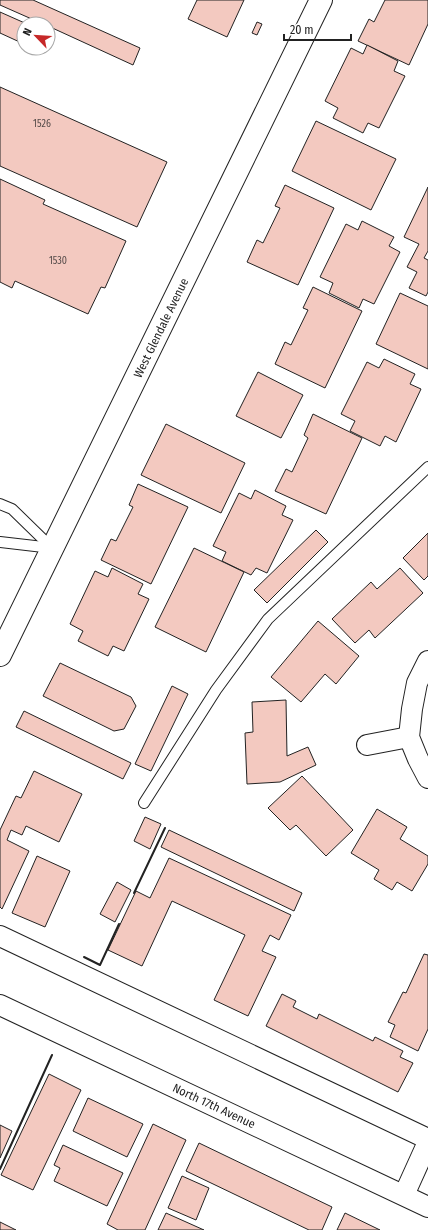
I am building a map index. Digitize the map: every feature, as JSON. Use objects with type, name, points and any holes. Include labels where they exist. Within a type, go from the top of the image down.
[{"type":"main road","name":"West Glendale Avenue","points":[[0,655],[321,0]]},
{"type":"street","points":[[428,662],[417,683],[409,737],[428,778]]},
{"type":"street","points":[[367,745],[409,737]]},
{"type":"street","points":[[0,936],[428,1138]]},
{"type":"street","name":"North 17th Avenue","points":[[0,1005],[428,1207]]},
{"type":"street","points":[[404,1195],[428,1142]]},
{"type":"lane","points":[[144,802],[216,690],[268,620],[428,467]]},
{"type":"lane","points":[[0,504],[12,509],[52,548]]},
{"type":"lane","points":[[0,542],[52,548]]},
{"type":"building","points":[[0,0],[33,0],[140,48],[133,65],[56,30],[56,16],[25,16],[0,5]]},
{"type":"building","points":[[197,0],[244,0],[227,37],[188,19]]},
{"type":"building","points":[[385,0],[428,0],[428,24],[409,65],[358,41],[369,19],[374,22]]},
{"type":"building","points":[[0,12],[16,19],[16,40],[0,33]]},
{"type":"building","points":[[257,22],[262,24],[257,35],[252,33]]},
{"type":"building","points":[[367,45],[398,61],[394,71],[405,76],[379,128],[368,123],[363,133],[333,118],[338,108],[325,101],[351,48],[363,54]]},
{"type":"building","points":[[0,87],[167,162],[137,227],[0,166]]},
{"type":"building","points":[[316,121],[396,159],[371,210],[292,171]]},
{"type":"building","points":[[0,179],[45,200],[43,204],[126,241],[105,288],[101,287],[88,314],[15,281],[12,288],[0,282]]},
{"type":"building","points":[[285,185],[334,208],[298,285],[247,262],[257,240],[263,243],[280,208],[275,206]]},
{"type":"building","points":[[428,187],[428,251],[424,258],[428,260],[428,292],[426,296],[409,288],[417,272],[407,267],[419,244],[404,237]]},
{"type":"building","points":[[362,221],[394,237],[389,246],[400,252],[374,304],[363,299],[359,308],[329,293],[333,283],[320,277],[346,224],[358,230]]},
{"type":"building","points":[[313,287],[362,311],[325,388],[275,364],[285,342],[291,345],[308,310],[303,308]]},
{"type":"building","points":[[400,293],[428,306],[428,369],[376,344]]},
{"type":"building","points":[[384,359],[415,374],[410,384],[421,389],[396,442],[385,436],[380,446],[350,431],[355,421],[341,414],[367,362],[379,368]]},
{"type":"building","points":[[258,372],[303,395],[281,438],[236,416]]},
{"type":"building","points":[[313,414],[362,438],[326,514],[275,491],[286,469],[292,472],[308,438],[304,435]]},
{"type":"building","points":[[166,424],[245,463],[221,513],[141,475]]},
{"type":"building","points":[[138,484],[188,507],[151,584],[101,560],[111,539],[116,541],[133,507],[129,505]]},
{"type":"building","points":[[255,490],[286,506],[282,515],[293,520],[267,573],[256,568],[251,575],[222,561],[226,552],[213,546],[239,493],[251,499]]},
{"type":"building","points":[[316,530],[328,542],[267,603],[254,590]]},
{"type":"building","points":[[428,533],[428,576],[424,580],[403,558]]},
{"type":"building","points":[[194,548],[244,572],[206,652],[155,627]]},
{"type":"building","points":[[112,568],[143,584],[138,594],[149,599],[124,651],[113,646],[108,656],[78,641],[83,631],[70,624],[95,571],[108,577]]},
{"type":"building","points":[[400,568],[423,593],[375,638],[369,630],[355,643],[332,619],[371,582],[377,589]]},
{"type":"building","points":[[318,621],[359,656],[336,684],[325,674],[301,702],[271,677]]},
{"type":"building","points":[[60,663],[131,697],[136,706],[124,729],[114,731],[43,696]]},
{"type":"building","points":[[172,686],[188,694],[151,771],[135,764]]},
{"type":"building","points":[[286,700],[287,756],[308,747],[316,765],[280,782],[247,784],[245,733],[253,732],[252,702]]},
{"type":"building","points":[[24,711],[131,763],[123,779],[16,727]]},
{"type":"building","points":[[34,771],[82,794],[59,842],[26,826],[22,835],[11,830],[7,840],[29,851],[2,909],[0,907],[0,830],[16,796],[21,798]]},
{"type":"building","points":[[302,776],[353,830],[326,856],[296,825],[290,830],[268,808]]},
{"type":"building","points":[[377,809],[407,827],[400,839],[428,856],[428,864],[412,891],[397,882],[392,890],[374,879],[379,870],[351,853]]},
{"type":"building","points":[[145,817],[161,824],[150,849],[134,841]]},
{"type":"building","points":[[169,830],[302,893],[294,911],[161,847]]},
{"type":"building","points":[[37,856],[70,871],[45,927],[12,913]]},
{"type":"building","points":[[169,858],[291,915],[279,940],[270,935],[262,951],[276,957],[248,1016],[214,1000],[245,935],[172,901],[142,966],[108,950],[136,891],[150,898]]},
{"type":"building","points":[[117,882],[131,890],[115,922],[100,914]]},
{"type":"building","points":[[424,954],[428,955],[428,1029],[418,1051],[390,1037],[395,1025],[388,1022],[403,992],[406,993]]},
{"type":"building","points":[[282,994],[296,1001],[293,1007],[317,1019],[319,1014],[373,1041],[375,1037],[403,1051],[400,1057],[413,1063],[398,1092],[266,1026]]},
{"type":"building","points":[[49,1074],[81,1090],[33,1190],[1,1175]]},
{"type":"building","points":[[88,1098],[143,1124],[127,1157],[73,1131]]},
{"type":"building","points":[[153,1124],[186,1140],[145,1230],[118,1230],[107,1224]]},
{"type":"building","points":[[0,1125],[12,1131],[0,1158]]},
{"type":"building","points":[[199,1143],[332,1207],[322,1230],[309,1230],[186,1171]]},
{"type":"building","points":[[63,1145],[123,1173],[107,1206],[54,1181],[60,1168],[54,1165]]},
{"type":"building","points":[[182,1176],[209,1188],[196,1220],[168,1208]]},
{"type":"building","points":[[166,1213],[204,1230],[158,1230]]},
{"type":"building","points":[[345,1213],[380,1230],[337,1230]]},
{"type":"building","points":[[0,1222],[16,1230],[0,1230]]},
{"type":"wall","points":[[134,893],[165,828]]},
{"type":"wall","points":[[84,957],[100,965],[119,924]]},
{"type":"wall","points":[[0,1169],[52,1055]]}]
